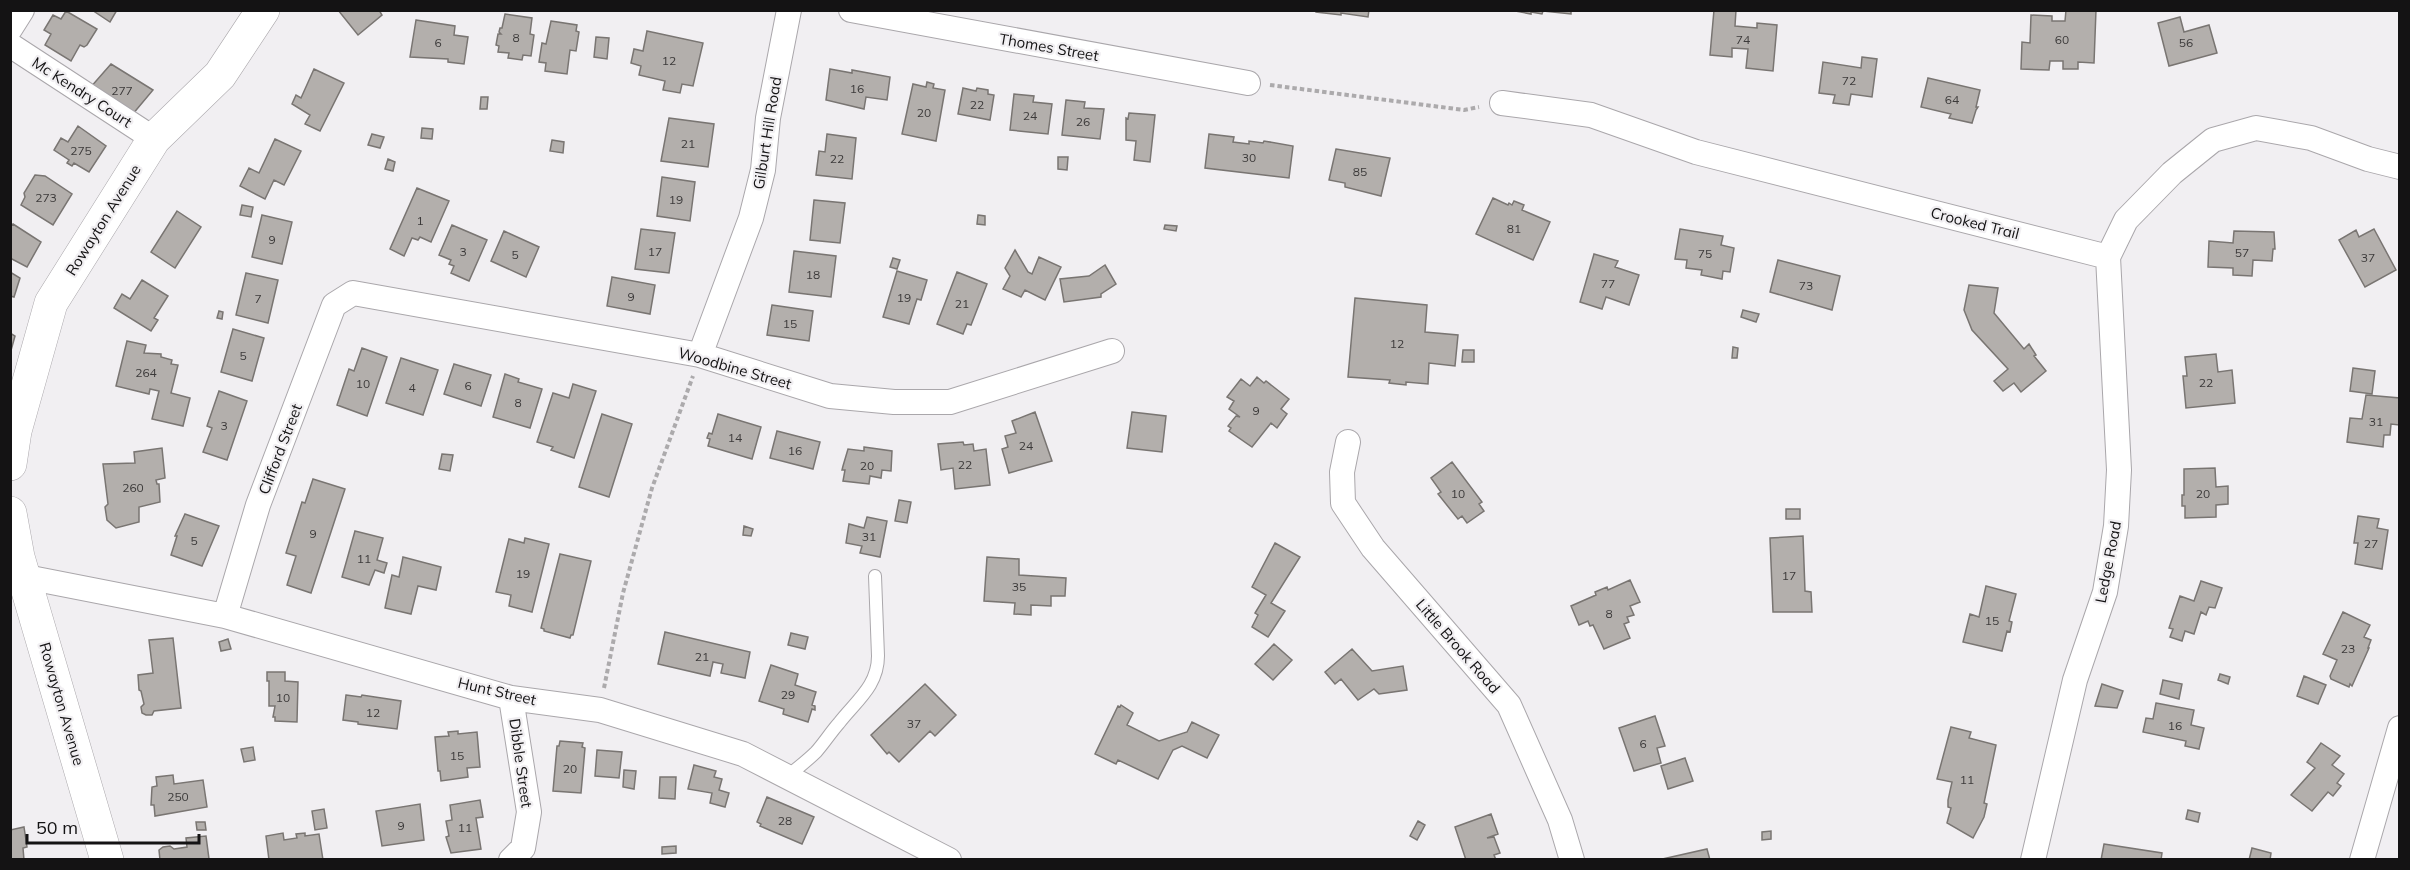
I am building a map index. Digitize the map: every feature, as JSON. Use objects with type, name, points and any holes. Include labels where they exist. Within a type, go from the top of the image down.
[{"type":"street","points":[[10,28],[22,10]]},
{"type":"street","name":"Rowayton Avenue","points":[[10,464],[15,431],[51,303],[154,138],[220,75],[263,10]]},
{"type":"street","name":"Gilburt Hill Road","points":[[700,355],[752,218],[763,170],[768,118],[789,10]]},
{"type":"street","name":"Thomes Street","points":[[851,10],[1248,83]]},
{"type":"street","name":"Mc Kendry Court","points":[[10,45],[154,138]]},
{"type":"street","name":"Crooked Trail","points":[[1502,103],[1591,115],[1696,152],[2108,257]]},
{"type":"street","points":[[2108,257],[2126,220],[2172,173],[2213,140],[2256,128],[2311,138],[2368,159],[2400,166]]},
{"type":"street","name":"Ledge Road","points":[[2033,860],[2075,680],[2105,592],[2116,526],[2119,470],[2108,257]]},
{"type":"street","name":"Woodbine Street","points":[[353,293],[700,355],[830,396],[894,402],[950,402],[1112,351]]},
{"type":"street","name":"Clifford Street","points":[[225,616],[258,505],[334,306],[353,293]]},
{"type":"street","name":"Little Brook Road","points":[[1348,442],[1342,472],[1343,503],[1373,548],[1509,705],[1560,820],[1572,860]]},
{"type":"street","name":"Rowayton Avenue","points":[[10,513],[18,565],[107,860]]},
{"type":"street","name":"Hunt Street","points":[[18,565],[225,616],[511,698],[600,710],[743,754],[949,860]]},
{"type":"street","name":"Dibble Street","points":[[511,698],[529,812],[523,848],[511,860]]},
{"type":"street","points":[[2362,860],[2400,728]]},
{"type":"lane","points":[[787,777],[815,753],[865,694],[875,678],[878,668],[875,576]]},
{"type":"path","points":[[1248,83],[1464,110],[1502,103]]},
{"type":"path","points":[[600,710],[622,593],[649,498],[700,355]]},
{"type":"building","points":[[92,10],[117,10],[110,22]]},
{"type":"building","points":[[338,10],[379,10],[382,15],[358,35]]},
{"type":"building","points":[[1316,10],[1369,10],[1368,17],[1316,12]]},
{"type":"building","points":[[1510,10],[1571,10],[1571,14],[1543,11],[1542,14],[1531,12],[1531,14]]},
{"type":"building","points":[[1714,10],[1736,10],[1735,26],[1757,28],[1757,23],[1777,25],[1773,71],[1746,68],[1748,49],[1732,48],[1732,57],[1710,55]]},
{"type":"building","points":[[2066,10],[2096,10],[2094,63],[2078,62],[2078,69],[2063,69],[2063,61],[2050,61],[2049,70],[2021,69],[2022,42],[2030,43],[2031,15],[2052,16],[2052,21],[2065,21]]},
{"type":"building","points":[[66,11],[97,29],[87,45],[84,47],[80,45],[71,61],[45,45],[51,34],[44,30],[53,15],[61,19]]},
{"type":"building","points":[[505,14],[532,18],[530,34],[534,35],[531,56],[523,55],[522,60],[508,58],[509,53],[498,52],[499,46],[496,45],[498,34],[501,34],[499,32]]},
{"type":"building","points":[[2180,17],[2184,32],[2209,25],[2217,53],[2169,66],[2158,23]]},
{"type":"building","points":[[416,20],[455,26],[454,35],[468,37],[464,64],[448,62],[448,59],[410,57]]},
{"type":"building","points":[[551,21],[577,25],[576,31],[579,32],[576,51],[570,50],[567,74],[545,71],[546,63],[539,62],[542,43],[546,44]]},
{"type":"building","points":[[647,31],[703,43],[693,86],[682,84],[680,93],[663,90],[665,81],[639,75],[641,66],[631,63],[634,49],[643,51]]},
{"type":"building","points":[[596,37],[609,38],[607,59],[594,57]]},
{"type":"building","points":[[1862,57],[1877,59],[1872,97],[1851,94],[1849,105],[1833,103],[1835,95],[1819,93],[1823,62],[1861,68]]},
{"type":"building","points":[[111,64],[153,90],[132,115],[89,89]]},
{"type":"building","points":[[314,69],[344,83],[320,131],[305,124],[310,115],[292,104],[296,95],[301,98]]},
{"type":"building","points":[[830,69],[852,73],[852,70],[890,77],[887,100],[866,97],[864,109],[826,100]]},
{"type":"building","points":[[1928,78],[1980,90],[1976,107],[1978,107],[1972,123],[1949,118],[1951,114],[1921,107]]},
{"type":"building","points":[[927,82],[934,84],[933,88],[945,90],[936,141],[902,134],[913,84],[926,87]]},
{"type":"building","points":[[963,88],[976,91],[977,88],[988,90],[988,94],[994,95],[990,120],[958,114]]},
{"type":"building","points":[[1014,94],[1034,96],[1033,102],[1052,104],[1048,134],[1010,130]]},
{"type":"building","points":[[481,97],[488,97],[487,109],[480,109]]},
{"type":"building","points":[[1066,100],[1085,102],[1084,108],[1104,109],[1100,139],[1062,135]]},
{"type":"building","points":[[1129,113],[1155,115],[1150,162],[1134,160],[1136,141],[1126,140],[1126,118],[1128,119]]},
{"type":"building","points":[[669,118],[714,124],[708,167],[661,161]]},
{"type":"building","points":[[78,126],[106,146],[89,172],[74,163],[72,166],[67,163],[69,160],[54,150],[61,138],[68,142]]},
{"type":"building","points":[[422,128],[433,129],[432,139],[421,138]]},
{"type":"building","points":[[372,134],[384,137],[380,148],[368,145]]},
{"type":"building","points":[[827,134],[856,138],[852,179],[816,175],[819,151],[825,152]]},
{"type":"building","points":[[1209,134],[1234,137],[1233,142],[1249,144],[1249,141],[1263,143],[1264,141],[1293,146],[1289,178],[1205,168]]},
{"type":"building","points":[[275,139],[301,151],[284,185],[274,180],[265,199],[240,186],[249,168],[259,173]]},
{"type":"building","points":[[552,140],[564,142],[563,153],[550,151]]},
{"type":"building","points":[[1336,149],[1390,158],[1381,196],[1345,187],[1345,183],[1329,180]]},
{"type":"building","points":[[1058,157],[1068,157],[1067,170],[1058,169]]},
{"type":"building","points":[[388,159],[395,162],[393,171],[385,169]]},
{"type":"building","points":[[35,175],[45,176],[72,194],[53,225],[21,205],[25,197],[24,193]]},
{"type":"building","points":[[662,177],[695,182],[690,221],[657,216]]},
{"type":"building","points":[[417,188],[449,201],[431,242],[420,237],[418,240],[412,238],[404,256],[390,249]]},
{"type":"building","points":[[1493,198],[1508,205],[1509,203],[1512,205],[1514,201],[1524,205],[1522,210],[1550,222],[1533,260],[1476,234]]},
{"type":"building","points":[[814,200],[845,203],[840,243],[810,240]]},
{"type":"building","points":[[242,205],[253,207],[251,217],[240,215]]},
{"type":"building","points":[[177,211],[201,227],[175,268],[151,252]]},
{"type":"building","points":[[262,215],[292,222],[282,264],[252,257]]},
{"type":"building","points":[[978,215],[985,216],[985,225],[977,224]]},
{"type":"building","points":[[13,224],[41,242],[27,267],[10,258],[10,227]]},
{"type":"building","points":[[452,225],[487,240],[469,281],[451,273],[454,266],[449,264],[451,260],[439,255]]},
{"type":"building","points":[[1165,225],[1177,226],[1176,231],[1164,229]]},
{"type":"building","points":[[641,229],[675,233],[669,273],[635,269]]},
{"type":"building","points":[[1680,229],[1723,236],[1721,245],[1734,248],[1730,272],[1723,271],[1722,279],[1701,275],[1702,270],[1686,268],[1687,260],[1675,259]]},
{"type":"building","points":[[2374,229],[2396,270],[2365,287],[2339,240],[2356,230],[2359,237]]},
{"type":"building","points":[[504,231],[539,247],[526,277],[491,261]]},
{"type":"building","points":[[2234,231],[2274,232],[2275,249],[2273,249],[2272,261],[2253,260],[2252,276],[2233,275],[2233,268],[2208,267],[2209,241],[2233,243]]},
{"type":"building","points":[[1015,250],[1028,272],[1032,274],[1039,257],[1061,267],[1045,300],[1025,290],[1021,297],[1003,289],[1010,276],[1005,268]]},
{"type":"building","points":[[794,251],[836,256],[831,297],[789,292]]},
{"type":"building","points":[[1594,254],[1618,261],[1615,267],[1639,275],[1629,305],[1606,297],[1602,309],[1580,302]]},
{"type":"building","points":[[893,258],[900,260],[897,269],[890,267]]},
{"type":"building","points":[[1778,260],[1840,276],[1832,310],[1770,292]]},
{"type":"building","points":[[1105,265],[1116,284],[1101,294],[1101,297],[1064,302],[1060,279],[1089,276]]},
{"type":"building","points":[[897,271],[927,280],[921,300],[917,299],[909,324],[883,317]]},
{"type":"building","points":[[10,272],[20,278],[14,297],[10,296]]},
{"type":"building","points":[[957,272],[987,284],[971,325],[967,324],[963,334],[937,324]]},
{"type":"building","points":[[246,273],[278,280],[268,323],[236,315]]},
{"type":"building","points":[[612,277],[655,285],[650,314],[607,306]]},
{"type":"building","points":[[142,280],[168,296],[154,318],[158,320],[151,331],[114,308],[122,294],[130,299]]},
{"type":"building","points":[[1969,285],[1998,288],[1994,313],[2024,349],[2029,344],[2036,355],[2034,356],[2046,371],[2021,392],[2014,383],[2003,391],[1994,381],[2008,369],[1972,330],[1964,310]]},
{"type":"building","points":[[1355,298],[1427,305],[1425,332],[1458,335],[1455,366],[1429,363],[1428,384],[1406,382],[1406,385],[1389,383],[1390,380],[1348,377]]},
{"type":"building","points":[[772,305],[813,311],[809,341],[767,335]]},
{"type":"building","points":[[1743,310],[1759,314],[1756,322],[1741,317]]},
{"type":"building","points":[[219,311],[223,312],[222,319],[217,318]]},
{"type":"building","points":[[233,329],[264,338],[252,381],[221,372]]},
{"type":"building","points":[[10,333],[15,336],[10,354]]},
{"type":"building","points":[[127,341],[146,345],[144,353],[161,354],[161,357],[172,360],[171,364],[178,365],[171,393],[190,398],[183,426],[152,419],[159,391],[150,389],[149,394],[116,386]]},
{"type":"building","points":[[1733,347],[1738,348],[1737,358],[1732,358]]},
{"type":"building","points":[[362,348],[387,357],[367,416],[337,405],[349,369],[354,371]]},
{"type":"building","points":[[1463,350],[1474,350],[1474,362],[1462,362]]},
{"type":"building","points":[[2216,354],[2218,372],[2232,370],[2235,403],[2186,408],[2183,376],[2187,376],[2185,357]]},
{"type":"building","points":[[401,358],[438,370],[423,415],[386,403]]},
{"type":"building","points":[[454,364],[491,375],[481,406],[444,394]]},
{"type":"building","points":[[2353,368],[2375,371],[2372,394],[2350,391]]},
{"type":"building","points":[[505,374],[519,379],[518,382],[542,389],[530,428],[493,417]]},
{"type":"building","points":[[1257,377],[1264,383],[1266,381],[1289,399],[1281,409],[1287,414],[1277,428],[1271,423],[1252,447],[1229,431],[1231,428],[1228,426],[1236,416],[1240,417],[1229,409],[1234,401],[1227,397],[1241,379],[1250,386]]},
{"type":"building","points":[[573,384],[596,391],[574,458],[537,442],[553,393],[569,398]]},
{"type":"building","points":[[219,391],[247,401],[227,460],[203,452],[212,428],[207,426]]},
{"type":"building","points":[[2366,395],[2400,398],[2399,425],[2391,424],[2390,435],[2384,435],[2383,447],[2347,442],[2350,418],[2362,419]]},
{"type":"building","points":[[1035,412],[1052,461],[1009,473],[1002,449],[1008,447],[1005,436],[1016,433],[1012,421]]},
{"type":"building","points":[[1132,412],[1166,416],[1162,452],[1127,448]]},
{"type":"building","points":[[602,414],[632,424],[609,497],[579,487]]},
{"type":"building","points":[[718,414],[761,427],[752,459],[708,446],[710,439],[707,438],[709,433],[712,434]]},
{"type":"building","points":[[777,431],[820,442],[813,469],[770,458]]},
{"type":"building","points":[[963,442],[964,445],[973,444],[974,451],[986,449],[990,485],[955,489],[953,468],[941,470],[938,444]]},
{"type":"building","points":[[864,447],[892,451],[891,471],[882,470],[881,478],[870,476],[869,484],[843,481],[845,470],[842,470],[848,449],[864,451]]},
{"type":"building","points":[[162,448],[165,478],[156,480],[159,484],[160,502],[139,507],[139,522],[116,528],[107,520],[105,507],[108,504],[103,464],[135,463],[134,452]]},
{"type":"building","points":[[442,454],[453,455],[450,471],[439,469]]},
{"type":"building","points":[[1452,462],[1482,502],[1479,504],[1484,511],[1467,523],[1462,516],[1458,519],[1438,494],[1441,492],[1431,478]]},
{"type":"building","points":[[2215,468],[2216,487],[2228,486],[2228,504],[2216,505],[2216,517],[2185,518],[2185,506],[2182,506],[2184,469]]},
{"type":"building","points":[[313,479],[345,489],[311,593],[287,585],[296,556],[286,553],[302,502],[305,503]]},
{"type":"building","points":[[899,500],[911,502],[907,523],[895,521]]},
{"type":"building","points":[[1786,509],[1800,509],[1800,519],[1786,519]]},
{"type":"building","points":[[185,514],[219,526],[202,566],[171,555],[177,536],[175,536]]},
{"type":"building","points":[[2358,516],[2379,519],[2377,528],[2388,530],[2382,569],[2355,564],[2358,543],[2354,543]]},
{"type":"building","points":[[867,517],[887,521],[880,557],[860,553],[862,546],[846,543],[849,524],[864,528]]},
{"type":"building","points":[[744,526],[753,529],[751,536],[743,535]]},
{"type":"building","points":[[355,531],[383,538],[377,560],[387,563],[384,573],[375,570],[369,585],[342,577]]},
{"type":"building","points":[[1803,536],[1805,591],[1811,592],[1812,612],[1773,612],[1770,538]]},
{"type":"building","points":[[525,538],[549,544],[532,612],[509,606],[511,595],[496,592],[509,539],[524,543]]},
{"type":"building","points":[[1275,543],[1300,557],[1271,603],[1285,611],[1268,637],[1252,627],[1258,615],[1255,613],[1266,595],[1252,587]]},
{"type":"building","points":[[560,554],[591,561],[573,635],[570,638],[544,631],[541,628]]},
{"type":"building","points":[[403,557],[441,567],[436,590],[418,586],[411,614],[385,608],[392,575],[399,577]]},
{"type":"building","points":[[987,557],[1019,559],[1019,575],[1066,578],[1065,596],[1051,596],[1051,606],[1031,605],[1031,615],[1014,614],[1015,603],[984,601]]},
{"type":"building","points":[[1630,580],[1640,602],[1630,606],[1634,615],[1627,617],[1629,622],[1624,624],[1630,638],[1604,649],[1593,625],[1590,626],[1588,621],[1579,625],[1571,606],[1596,595],[1595,592],[1607,587],[1608,590]]},
{"type":"building","points":[[2201,581],[2222,588],[2215,608],[2209,607],[2206,615],[2201,612],[2194,634],[2185,631],[2182,641],[2170,637],[2173,629],[2169,628],[2180,596],[2194,601]]},
{"type":"building","points":[[1986,586],[2016,594],[2009,621],[2012,622],[2010,632],[2007,631],[2002,651],[1963,642],[1970,614],[1979,617]]},
{"type":"building","points":[[2343,612],[2370,625],[2364,637],[2371,640],[2369,648],[2352,686],[2350,684],[2349,687],[2331,679],[2330,676],[2337,660],[2323,654]]},
{"type":"building","points":[[665,632],[750,652],[745,678],[721,673],[723,664],[713,662],[710,676],[658,664]]},
{"type":"building","points":[[791,633],[808,637],[805,649],[788,645]]},
{"type":"building","points":[[173,638],[181,708],[154,711],[152,715],[146,715],[142,713],[141,707],[144,704],[139,690],[138,675],[153,673],[149,640]]},
{"type":"building","points":[[228,639],[231,649],[221,651],[219,642]]},
{"type":"building","points":[[1274,644],[1292,660],[1273,680],[1255,664]]},
{"type":"building","points":[[1352,649],[1372,671],[1403,666],[1407,690],[1379,694],[1374,689],[1358,700],[1341,679],[1335,684],[1325,672]]},
{"type":"building","points":[[771,665],[798,674],[795,685],[816,692],[812,705],[815,706],[815,710],[812,709],[808,722],[783,714],[784,709],[759,701]]},
{"type":"building","points":[[267,672],[285,672],[285,681],[298,682],[297,722],[275,721],[273,717],[275,706],[269,706]]},
{"type":"building","points":[[2220,674],[2230,677],[2228,684],[2218,680]]},
{"type":"building","points":[[2304,676],[2326,685],[2318,704],[2297,696]]},
{"type":"building","points":[[2163,680],[2182,684],[2179,699],[2160,694]]},
{"type":"building","points":[[925,684],[956,715],[935,736],[930,731],[899,762],[889,752],[887,754],[871,735]]},
{"type":"building","points":[[2102,684],[2123,691],[2117,708],[2095,706]]},
{"type":"building","points":[[346,695],[401,701],[397,729],[343,720]]},
{"type":"building","points":[[2156,703],[2194,710],[2191,725],[2204,728],[2199,749],[2185,746],[2186,741],[2143,732],[2146,718],[2153,719]]},
{"type":"building","points":[[1121,705],[1133,713],[1127,725],[1159,741],[1187,732],[1192,722],[1219,735],[1207,758],[1182,746],[1173,750],[1158,779],[1118,760],[1116,764],[1095,754],[1118,706]]},
{"type":"building","points":[[1655,716],[1665,746],[1657,748],[1661,763],[1634,771],[1619,728]]},
{"type":"building","points":[[1951,727],[1971,732],[1969,738],[1996,745],[1984,803],[1987,804],[1984,817],[1973,838],[1947,823],[1951,808],[1948,807],[1948,800],[1952,782],[1937,779]]},
{"type":"building","points":[[458,731],[458,734],[477,732],[480,767],[467,768],[468,777],[441,781],[435,737],[449,736],[448,732]]},
{"type":"building","points":[[560,741],[583,743],[582,747],[585,748],[581,793],[553,791],[557,746]]},
{"type":"building","points":[[2321,743],[2340,756],[2332,765],[2344,774],[2337,783],[2341,786],[2333,796],[2328,792],[2312,811],[2291,795],[2315,768],[2307,762]]},
{"type":"building","points":[[253,747],[255,760],[244,762],[241,749]]},
{"type":"building","points":[[597,750],[622,752],[619,778],[595,776]]},
{"type":"building","points":[[1685,758],[1693,781],[1668,789],[1661,766]]},
{"type":"building","points":[[694,765],[716,771],[714,777],[722,779],[719,790],[729,793],[725,807],[710,803],[712,793],[688,789]]},
{"type":"building","points":[[624,770],[636,771],[634,789],[623,787]]},
{"type":"building","points":[[173,775],[174,784],[203,780],[207,807],[155,816],[154,805],[151,805],[152,787],[157,786],[156,777]]},
{"type":"building","points":[[660,777],[676,777],[675,799],[659,798]]},
{"type":"building","points":[[767,797],[814,817],[802,844],[760,826],[761,824],[757,822]]},
{"type":"building","points":[[480,800],[483,817],[476,818],[481,849],[451,853],[446,837],[449,836],[446,821],[452,820],[450,805]]},
{"type":"building","points":[[420,804],[424,840],[382,846],[376,811]]},
{"type":"building","points":[[324,809],[327,828],[315,830],[312,811]]},
{"type":"building","points":[[2188,810],[2200,813],[2198,822],[2186,819]]},
{"type":"building","points":[[1491,814],[1498,834],[1487,838],[1494,837],[1500,853],[1494,855],[1496,860],[1466,860],[1455,827]]},
{"type":"building","points":[[1418,821],[1425,825],[1417,840],[1410,836]]},
{"type":"building","points":[[196,822],[205,822],[206,830],[197,830]]},
{"type":"building","points":[[24,827],[27,847],[23,848],[24,860],[10,860],[10,830]]},
{"type":"building","points":[[1771,831],[1771,839],[1762,840],[1762,832]]},
{"type":"building","points":[[283,833],[284,840],[297,838],[296,834],[305,833],[305,836],[319,834],[323,860],[269,860],[266,836]]},
{"type":"building","points":[[206,836],[209,859],[160,860],[159,850],[163,847],[170,846],[174,849],[187,847],[186,838]]},
{"type":"building","points":[[2104,844],[2162,853],[2161,860],[2101,860]]},
{"type":"building","points":[[676,846],[676,853],[662,854],[662,847]]},
{"type":"building","points":[[2252,848],[2271,853],[2270,860],[2249,860]]},
{"type":"building","points":[[1707,849],[1710,860],[1658,860]]}]
